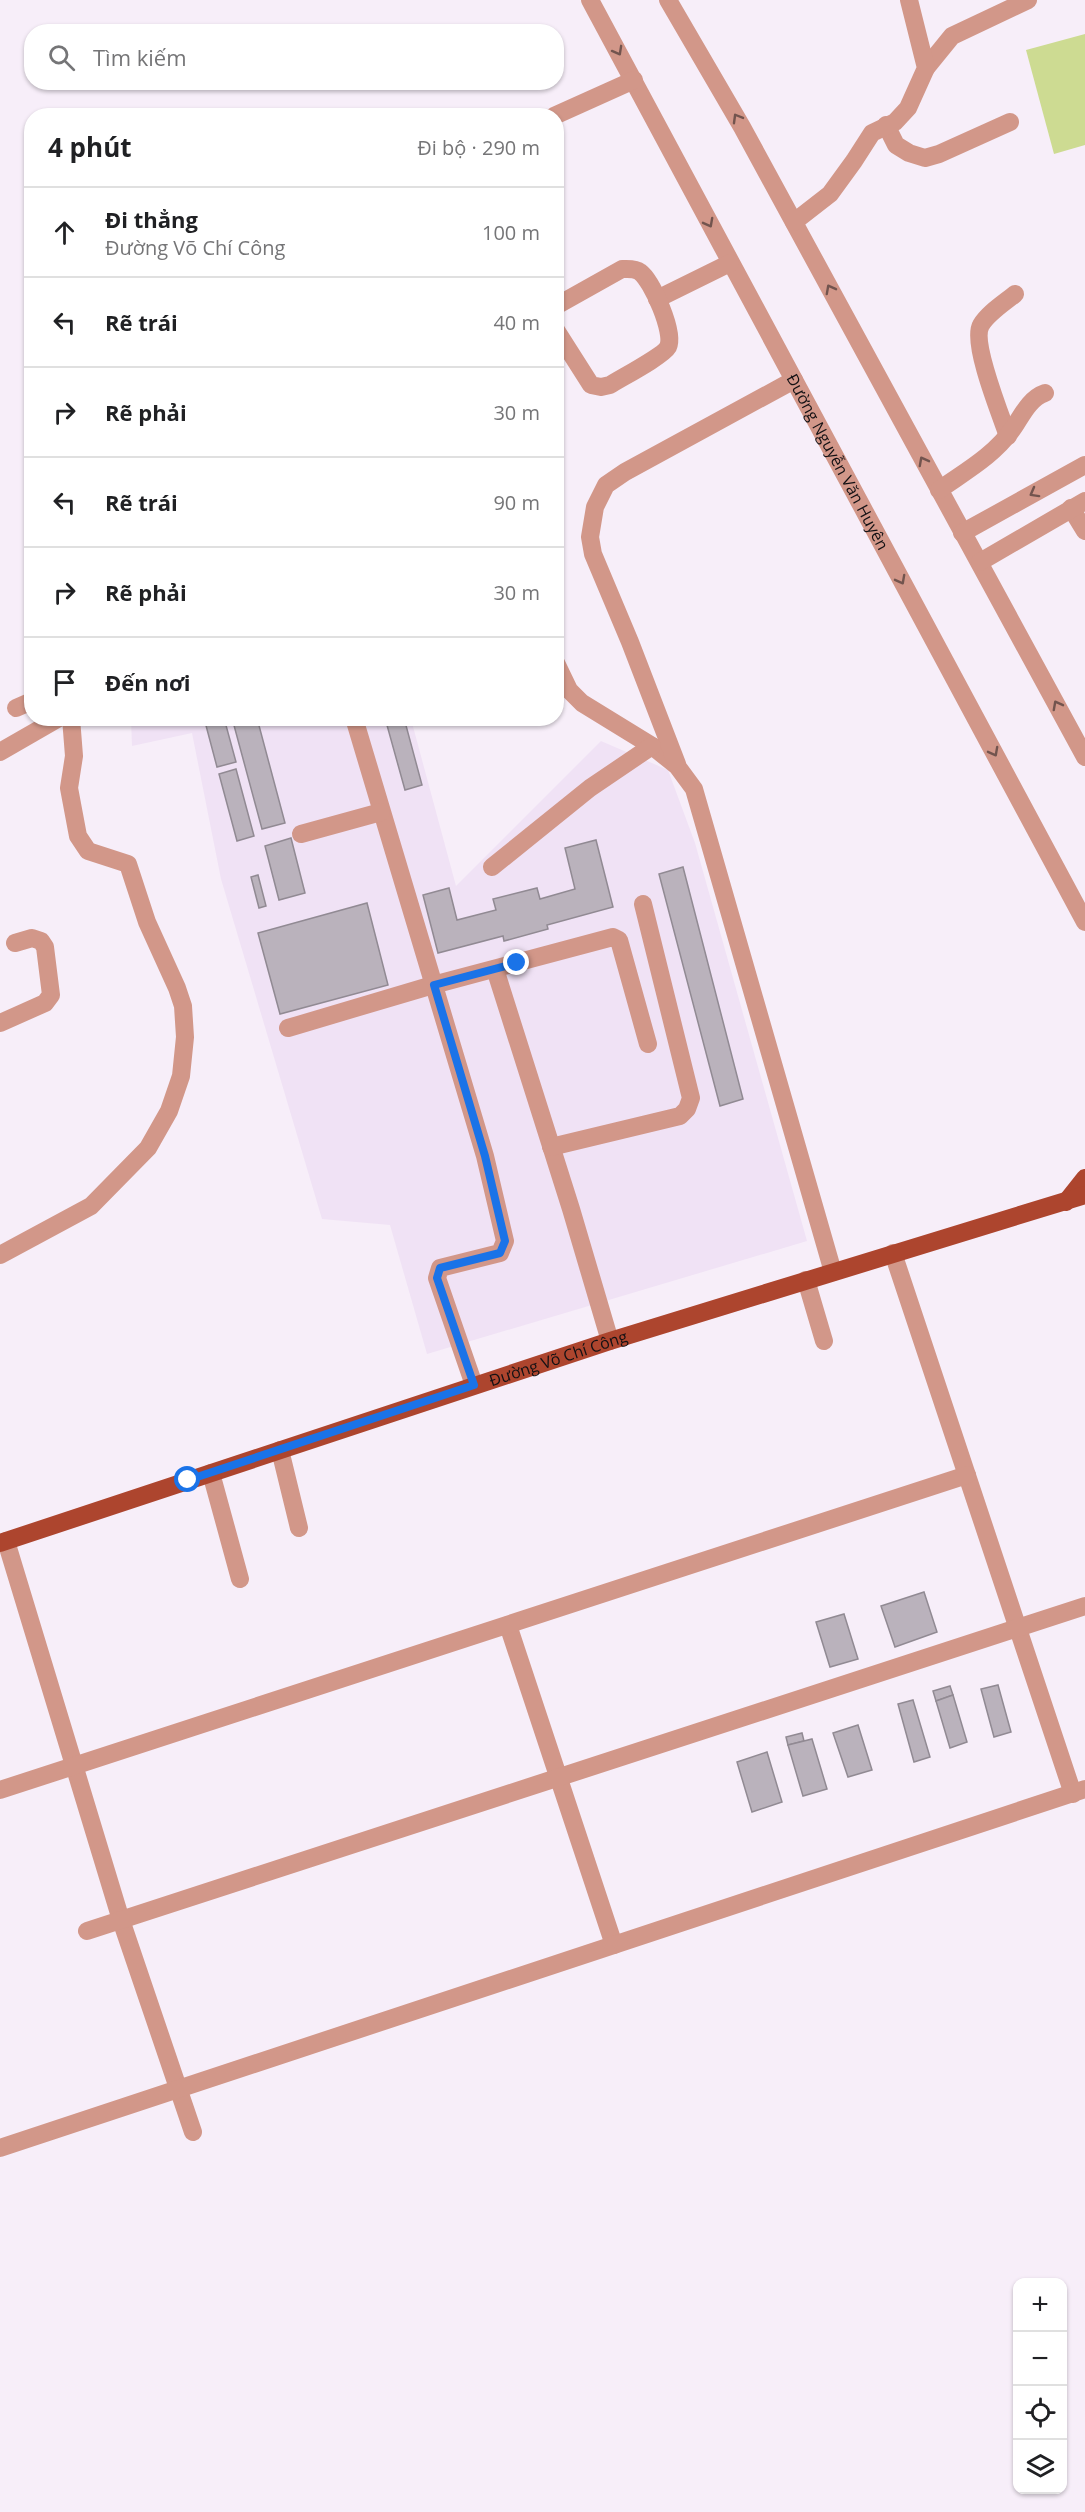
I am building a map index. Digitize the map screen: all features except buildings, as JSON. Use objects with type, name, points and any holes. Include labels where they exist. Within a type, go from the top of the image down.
[{"type":"main road","points":[[1066,1202],[1085,1178]]},
{"type":"main road","name":"Đường Võ Chí Công","points":[[3,1542],[610,1341],[1085,1195]]},
{"type":"street","name":"Đường Nguyễn Văn Huyên","points":[[590,0],[1085,922]]},
{"type":"street","points":[[668,0],[742,127],[1085,757]]},
{"type":"street","points":[[909,0],[926,68]]},
{"type":"street","points":[[794,222],[830,194],[872,133],[895,122],[908,108],[926,68],[952,36],[1028,0]]},
{"type":"street","points":[[564,112],[634,80]]},
{"type":"street","points":[[886,126],[896,145],[909,153],[925,158],[1010,122]]},
{"type":"street","points":[[657,299],[730,263]]},
{"type":"street","points":[[564,302],[622,269],[640,272],[657,299],[670,327],[671,339],[667,350],[610,385],[601,387],[591,385],[564,343]]},
{"type":"street","points":[[1008,436],[985,367],[978,333],[985,319],[1015,294]]},
{"type":"street","points":[[677,766],[630,642],[592,554],[590,537],[595,507],[606,485],[625,472],[794,380]]},
{"type":"street","points":[[939,490],[985,459],[1008,436],[1038,395],[1045,393]]},
{"type":"street","points":[[962,533],[1085,465]]},
{"type":"street","points":[[980,562],[1078,505],[1085,531]]},
{"type":"street","points":[[564,680],[569,690],[582,703],[652,746],[677,766],[694,789],[833,1272]]},
{"type":"street","points":[[0,752],[45,726]]},
{"type":"street","points":[[0,1255],[91,1206],[114,1184],[148,1148],[169,1111],[181,1076],[185,1037],[183,1006],[147,922],[128,864],[88,851],[78,836],[69,788],[74,756],[72,726]]},
{"type":"street","points":[[356,726],[485,1156],[505,1241],[500,1253],[440,1268],[437,1273],[474,1385]]},
{"type":"street","points":[[492,867],[597,783],[652,746]]},
{"type":"street","points":[[302,834],[381,812]]},
{"type":"street","points":[[551,1147],[680,1116],[687,1109],[691,1098],[643,904]]},
{"type":"street","points":[[288,1028],[434,985],[613,937],[619,940],[648,1044]]},
{"type":"street","points":[[0,1023],[45,1003],[51,995],[45,948],[41,941],[32,938],[15,943]]},
{"type":"street","points":[[495,969],[610,1341]]},
{"type":"street","points":[[0,2148],[1079,1792],[1017,1629],[893,1253]]},
{"type":"street","points":[[806,1280],[824,1341]]},
{"type":"street","points":[[280,1450],[299,1528]]},
{"type":"street","points":[[211,1473],[240,1579]]},
{"type":"street","points":[[0,1790],[74,1764],[967,1475]]},
{"type":"street","points":[[3,1542],[121,1920],[193,2132]]},
{"type":"street","points":[[87,1931],[1085,1606]]},
{"type":"street","points":[[508,1625],[614,1945]]},
{"type":"shaded area","points":[[131,726],[413,726],[456,886],[601,741],[668,770],[695,843],[807,1241],[427,1354],[390,1225],[322,1219],[221,879],[192,733],[132,746]]},
{"type":"green space","points":[[1085,34],[1085,145],[1054,154],[1026,50]]},
{"type":"route","points":[[188,1480],[474,1385],[437,1273],[440,1268],[500,1253],[505,1241],[485,1156],[434,985],[517,963]]}]
